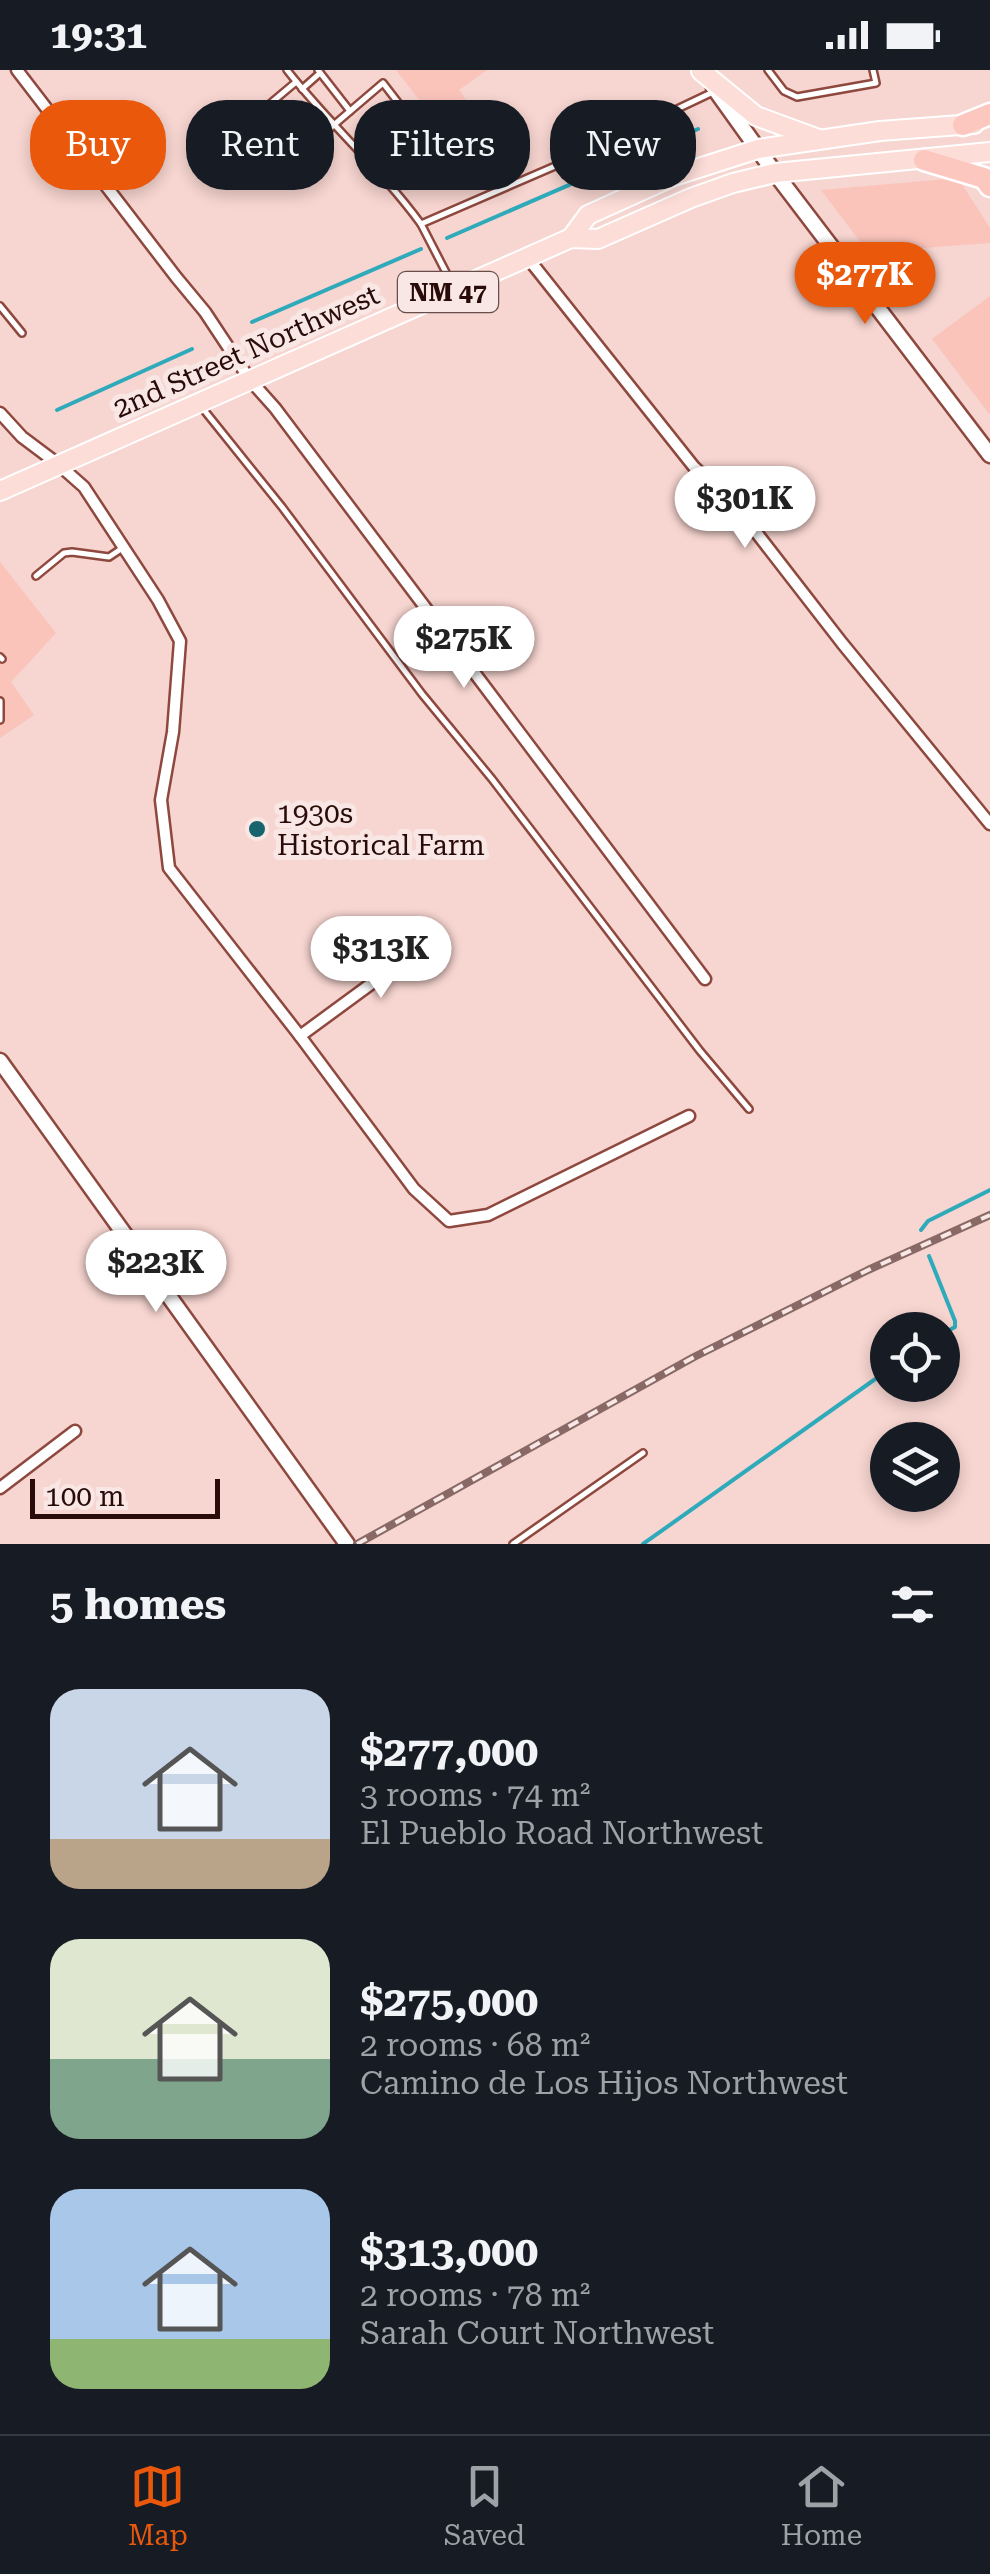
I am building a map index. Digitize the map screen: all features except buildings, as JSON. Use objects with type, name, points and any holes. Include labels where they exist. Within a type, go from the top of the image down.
[{"type":"highway","points":[[964,125],[990,114]]},
{"type":"highway","points":[[924,160],[984,178],[990,186]]},
{"type":"main road","points":[[701,70],[756,116],[821,140]]},
{"type":"main road","name":"2nd Street Northwest","points":[[571,238],[588,215],[674,176],[758,148],[880,131],[990,123]]},
{"type":"main road","name":"2nd Street Northwest","points":[[0,491],[571,238],[598,239],[691,198],[775,173],[990,152]]},
{"type":"street","points":[[17,70],[198,303],[250,380],[276,408],[705,979]]},
{"type":"street","points":[[701,70],[990,455]]},
{"type":"street","points":[[527,257],[694,467],[735,505],[990,824]]},
{"type":"street","points":[[0,413],[22,437],[84,487],[158,600],[180,642],[173,732],[161,800],[168,868],[414,1189],[449,1221],[488,1215],[690,1116]]},
{"type":"street","points":[[300,1036],[438,934]]},
{"type":"street","points":[[0,1061],[347,1544]]},
{"type":"street","points":[[0,1488],[75,1432]]},
{"type":"lane","points":[[287,70],[311,100]]},
{"type":"lane","points":[[768,70],[784,91],[797,97],[876,82],[874,70]]},
{"type":"lane","points":[[302,89],[319,72],[350,111]]},
{"type":"lane","points":[[275,100],[296,82]]},
{"type":"lane","points":[[363,100],[383,83],[396,100]]},
{"type":"lane","points":[[421,224],[716,91]]},
{"type":"lane","points":[[334,125],[354,108]]},
{"type":"lane","points":[[334,127],[354,145]]},
{"type":"lane","points":[[394,190],[421,224],[454,289]]},
{"type":"lane","points":[[0,306],[22,333]]},
{"type":"lane","points":[[198,402],[749,1109]]},
{"type":"lane","points":[[36,576],[64,553],[110,557],[124,547]]},
{"type":"lane","points":[[0,701],[0,720]]},
{"type":"lane","points":[[513,1544],[643,1453]]},
{"type":"shaded area","points":[[396,70],[487,70],[459,90],[466,100],[419,100]]},
{"type":"shaded area","points":[[958,178],[990,228],[990,243],[868,252],[821,190]]},
{"type":"shaded area","points":[[990,296],[990,415],[932,339]]},
{"type":"shaded area","points":[[0,562],[56,633],[11,682],[34,715],[0,738]]},
{"type":"waterway","points":[[447,238],[698,129]]},
{"type":"waterway","points":[[252,322],[421,249]]},
{"type":"waterway","points":[[57,410],[192,349]]},
{"type":"waterway","points":[[921,1230],[928,1221],[990,1190]]},
{"type":"waterway","points":[[929,1256],[951,1312]]},
{"type":"waterway","points":[[643,1544],[870,1383]]},
{"type":"railway","points":[[357,1544],[694,1357],[868,1270],[990,1215]]},
{"type":"place","name":"1930s Historical Farm","points":[[257,829]]}]
